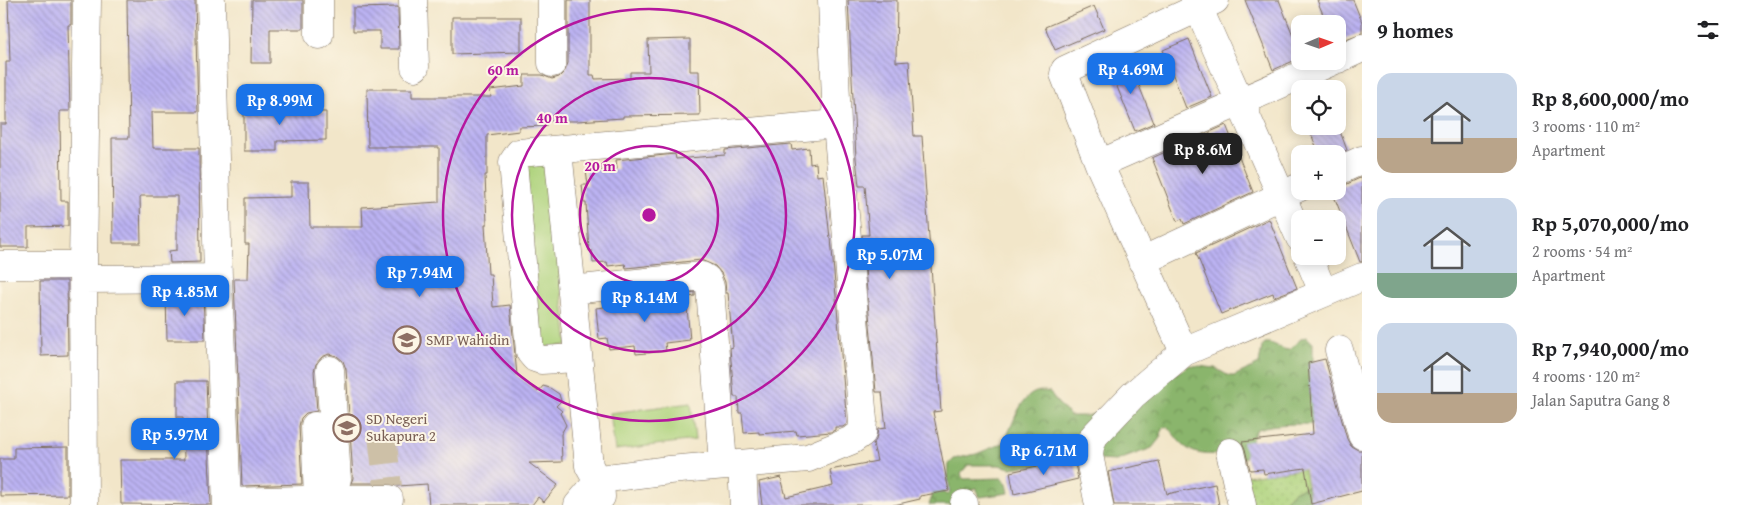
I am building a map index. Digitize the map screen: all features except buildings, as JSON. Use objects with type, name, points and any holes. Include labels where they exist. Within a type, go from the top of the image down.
[{"type":"street","points":[[84,505],[83,272],[87,0]]},
{"type":"street","points":[[211,0],[218,278],[227,504],[319,499],[396,498]]},
{"type":"street","points":[[319,0],[319,35]]},
{"type":"street","points":[[413,0],[415,67]]},
{"type":"street","points":[[552,0],[552,63]]},
{"type":"street","points":[[578,505],[601,492],[669,470],[808,458],[852,440],[862,433],[863,420],[837,124],[832,0]]},
{"type":"street","points":[[1142,261],[1291,191],[1240,103],[1203,3],[1065,70],[1064,74],[1064,79],[1099,164],[1142,261],[1184,352]]},
{"type":"street","points":[[1346,55],[1362,48]]},
{"type":"street","points":[[1099,164],[1313,70]]},
{"type":"street","points":[[578,358],[542,360],[535,358],[530,352],[513,162],[519,153],[837,124]]},
{"type":"street","points":[[558,150],[589,466],[601,492]]},
{"type":"street","points":[[1346,167],[1362,160]]},
{"type":"street","points":[[0,265],[83,272],[218,278]]},
{"type":"street","points":[[1312,265],[1323,292]]},
{"type":"street","points":[[572,290],[702,276],[707,279],[710,287],[733,464],[744,505]]},
{"type":"street","points":[[1100,505],[1089,455],[1090,447],[1094,436],[1133,395],[1184,352],[1362,277]]},
{"type":"street","points":[[1339,350],[1362,435]]},
{"type":"street","points":[[319,499],[323,401],[330,370]]},
{"type":"street","points":[[1230,452],[1242,505]]},
{"type":"green space","points":[[547,161],[568,345],[540,348],[523,163]]},
{"type":"green space","points":[[1307,337],[1313,343],[1313,372],[1324,424],[1282,425],[1257,429],[1245,458],[1225,454],[1198,453],[1188,449],[1167,427],[1163,428],[1160,438],[1152,448],[1116,461],[1081,459],[1043,467],[1011,468],[999,465],[968,465],[961,473],[964,479],[1002,478],[1007,483],[1009,493],[980,497],[978,496],[977,488],[975,488],[959,505],[929,505],[934,491],[948,494],[950,492],[949,464],[954,459],[976,454],[1003,443],[1020,408],[1032,394],[1040,391],[1050,392],[1070,416],[1086,416],[1121,408],[1190,365],[1215,368],[1229,376],[1234,376],[1259,364],[1262,347],[1265,343],[1289,350],[1302,338]]},
{"type":"green space","points":[[691,403],[695,440],[615,450],[610,413]]},
{"type":"green space","points":[[1304,469],[1307,486],[1295,491],[1286,498],[1286,505],[1252,505],[1246,476]]},
{"type":"green space","points":[[1307,486],[1310,499],[1321,505],[1286,505],[1286,499],[1295,491]]},
{"type":"tunnel","points":[[382,436],[388,487]]},
{"type":"place","name":"SMP Wahidin","points":[[407,340]]},
{"type":"place","name":"SD Negeri Sukapura 2","points":[[347,428]]}]
